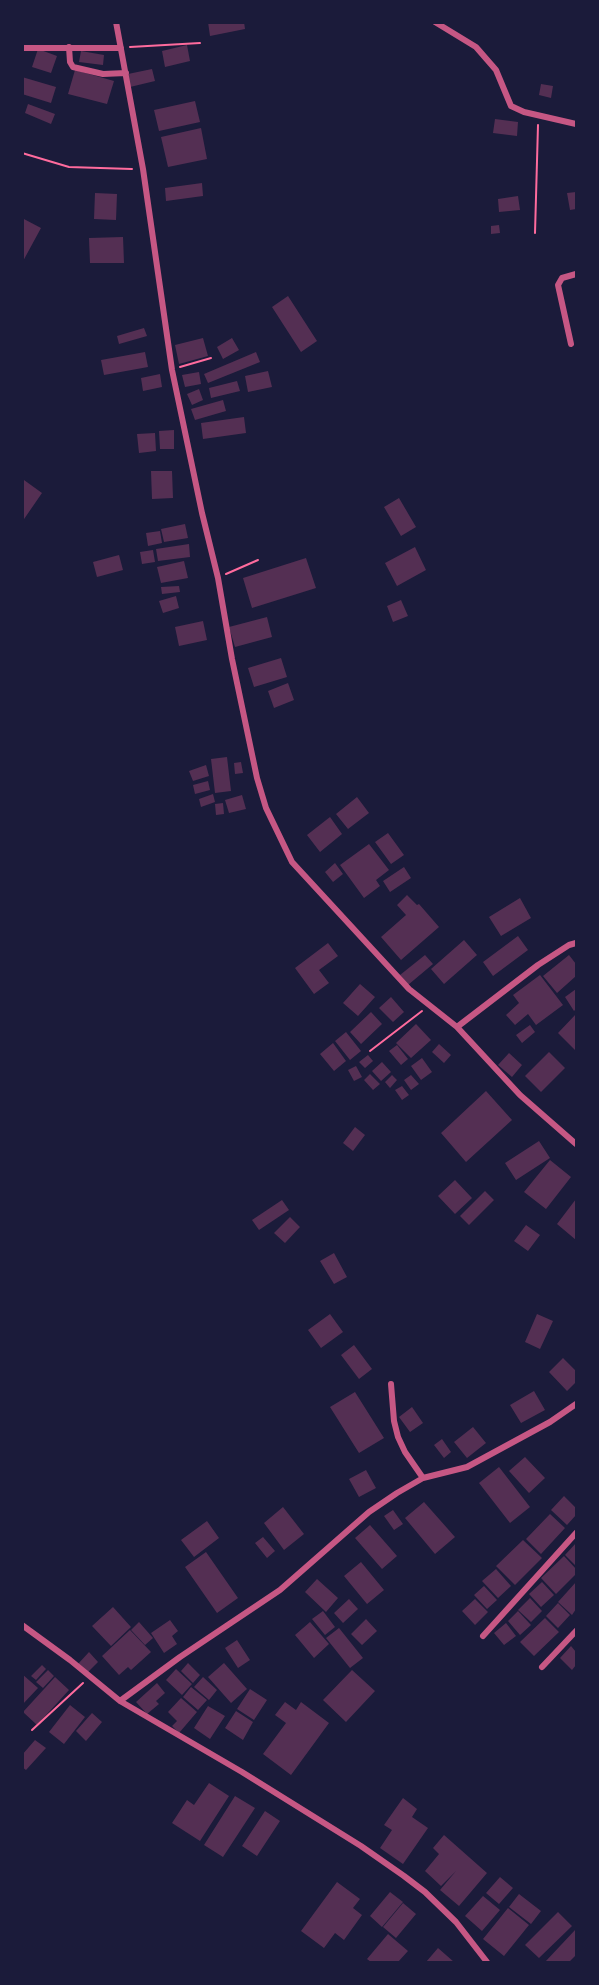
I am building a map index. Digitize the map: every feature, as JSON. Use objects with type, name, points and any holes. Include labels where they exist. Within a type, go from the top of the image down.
[{"type":"street","points":[[116,22],[143,169],[172,370],[218,578],[232,660],[257,778],[266,808],[292,862],[409,990],[457,1027],[520,1095],[576,1144]]},
{"type":"street","points":[[435,22],[476,47],[496,70],[511,106],[538,116],[576,124]]},
{"type":"street","points":[[69,47],[70,62],[73,67],[103,74],[126,73]]},
{"type":"street","points":[[22,48],[121,48]]},
{"type":"street","points":[[571,344],[558,283],[562,278],[576,274]]},
{"type":"street","points":[[457,1027],[538,965],[576,943]]},
{"type":"street","points":[[391,1384],[394,1421],[398,1437],[405,1452],[423,1478]]},
{"type":"street","points":[[120,1701],[180,1657],[280,1590],[369,1512],[397,1493],[423,1478],[466,1467],[550,1422],[576,1404]]},
{"type":"street","points":[[483,1636],[576,1533]]},
{"type":"street","points":[[22,1625],[120,1701],[242,1772],[361,1846],[404,1876],[456,1922],[487,1962]]},
{"type":"street","points":[[542,1667],[576,1632]]},
{"type":"path","points":[[121,48],[200,43]]},
{"type":"path","points":[[536,233],[538,116]]},
{"type":"path","points":[[22,153],[69,166],[143,169]]},
{"type":"path","points":[[172,370],[211,358]]},
{"type":"path","points":[[218,578],[258,560]]},
{"type":"path","points":[[370,1051],[429,1006]]},
{"type":"path","points":[[32,1730],[90,1678]]},
{"type":"building","points":[[208,22],[244,22],[245,29],[210,36]]},
{"type":"building","points":[[187,45],[190,61],[165,67],[162,51]]},
{"type":"building","points":[[38,49],[57,56],[51,73],[32,67]]},
{"type":"building","points":[[81,51],[104,55],[103,65],[79,62]]},
{"type":"building","points":[[152,69],[155,81],[130,87],[128,74]]},
{"type":"building","points":[[75,70],[114,81],[107,104],[68,94]]},
{"type":"building","points":[[22,77],[56,87],[51,103],[22,94]]},
{"type":"building","points":[[541,84],[553,86],[551,98],[539,95]]},
{"type":"building","points":[[195,101],[200,122],[159,131],[154,110]]},
{"type":"building","points":[[28,104],[55,114],[51,124],[25,113]]},
{"type":"building","points":[[495,119],[518,122],[517,136],[493,133]]},
{"type":"building","points":[[201,128],[207,159],[168,167],[161,137]]},
{"type":"building","points":[[202,183],[203,196],[166,201],[165,188]]},
{"type":"building","points":[[576,192],[576,209],[570,210],[567,193]]},
{"type":"building","points":[[95,193],[117,194],[116,220],[94,219]]},
{"type":"building","points":[[518,196],[520,210],[499,212],[498,199]]},
{"type":"building","points":[[22,218],[41,228],[22,263]]},
{"type":"building","points":[[499,225],[500,233],[491,234],[491,226]]},
{"type":"building","points":[[123,237],[124,263],[90,263],[89,238]]},
{"type":"building","points":[[288,296],[317,341],[301,352],[272,307]]},
{"type":"building","points":[[144,328],[147,336],[119,344],[117,336]]},
{"type":"building","points":[[203,338],[208,356],[179,364],[175,345]]},
{"type":"building","points":[[232,338],[239,350],[223,359],[217,347]]},
{"type":"building","points":[[145,352],[148,367],[104,375],[101,360]]},
{"type":"building","points":[[256,352],[260,362],[208,383],[204,374]]},
{"type":"building","points":[[268,371],[272,387],[248,392],[245,376]]},
{"type":"building","points":[[199,372],[201,384],[185,387],[182,375]]},
{"type":"building","points":[[160,374],[162,387],[143,391],[141,378]]},
{"type":"building","points":[[237,381],[240,391],[211,398],[209,388]]},
{"type":"building","points":[[199,389],[203,400],[192,405],[187,394]]},
{"type":"building","points":[[223,400],[226,411],[195,420],[191,409]]},
{"type":"building","points":[[244,417],[246,433],[203,439],[201,423]]},
{"type":"building","points":[[174,430],[174,449],[160,449],[159,431]]},
{"type":"building","points":[[155,433],[156,451],[139,453],[137,434]]},
{"type":"building","points":[[151,471],[172,471],[173,498],[152,499]]},
{"type":"building","points":[[24,480],[42,493],[22,522],[22,483]]},
{"type":"building","points":[[399,498],[416,527],[401,536],[384,507]]},
{"type":"building","points":[[185,524],[188,538],[164,542],[161,529]]},
{"type":"building","points":[[160,531],[162,543],[148,546],[146,533]]},
{"type":"building","points":[[189,544],[190,557],[158,561],[156,549]]},
{"type":"building","points":[[415,547],[426,570],[397,586],[385,563]]},
{"type":"building","points":[[153,550],[155,562],[142,564],[140,552]]},
{"type":"building","points":[[119,555],[123,570],[97,577],[93,562]]},
{"type":"building","points":[[306,558],[316,588],[252,608],[243,578]]},
{"type":"building","points":[[184,561],[188,578],[161,583],[157,567]]},
{"type":"building","points":[[179,586],[180,592],[162,594],[161,587]]},
{"type":"building","points":[[176,596],[179,608],[163,613],[159,601]]},
{"type":"building","points":[[401,600],[408,616],[393,622],[387,606]]},
{"type":"building","points":[[267,617],[272,637],[235,647],[229,627]]},
{"type":"building","points":[[203,621],[207,640],[179,646],[175,627]]},
{"type":"building","points":[[281,658],[287,677],[254,687],[248,668]]},
{"type":"building","points":[[288,683],[294,700],[274,708],[268,691]]},
{"type":"building","points":[[227,757],[231,791],[215,793],[211,759]]},
{"type":"building","points":[[241,762],[243,773],[235,774],[234,763]]},
{"type":"building","points":[[206,765],[209,776],[193,781],[189,771]]},
{"type":"building","points":[[208,781],[210,790],[195,794],[193,785]]},
{"type":"building","points":[[213,794],[215,802],[201,807],[199,799]]},
{"type":"building","points":[[242,795],[246,809],[229,813],[225,800]]},
{"type":"building","points":[[357,797],[369,813],[348,829],[336,814]]},
{"type":"building","points":[[223,803],[224,814],[216,815],[215,804]]},
{"type":"building","points":[[330,817],[342,834],[320,852],[307,835]]},
{"type":"building","points":[[388,833],[404,855],[391,864],[375,842]]},
{"type":"building","points":[[369,844],[389,870],[376,880],[380,886],[364,898],[340,865]]},
{"type":"building","points":[[335,863],[343,874],[333,882],[325,872]]},
{"type":"building","points":[[404,867],[411,878],[390,892],[383,881]]},
{"type":"building","points":[[407,895],[417,905],[419,904],[439,927],[401,960],[381,937],[406,915],[397,905]]},
{"type":"building","points":[[520,898],[531,918],[501,936],[489,917]]},
{"type":"building","points":[[518,936],[528,950],[493,976],[483,962]]},
{"type":"building","points":[[464,940],[477,955],[444,984],[431,969]]},
{"type":"building","points":[[328,943],[338,956],[319,970],[329,983],[314,994],[295,968]]},
{"type":"building","points":[[425,955],[433,964],[408,985],[400,975]]},
{"type":"building","points":[[569,955],[576,964],[576,976],[557,993],[543,976]]},
{"type":"building","points":[[540,975],[563,1005],[536,1025],[528,1014],[515,1025],[506,1015],[519,1003],[513,995]]},
{"type":"building","points":[[360,984],[375,997],[358,1016],[343,1003]]},
{"type":"building","points":[[576,989],[576,1009],[574,1011],[565,997]]},
{"type":"building","points":[[391,997],[404,1012],[393,1022],[379,1008]]},
{"type":"building","points":[[371,1012],[382,1024],[361,1044],[350,1032]]},
{"type":"building","points":[[576,1014],[576,1051],[558,1033]]},
{"type":"building","points":[[416,1024],[431,1040],[411,1058],[396,1043]]},
{"type":"building","points":[[530,1025],[535,1032],[522,1043],[516,1035]]},
{"type":"building","points":[[346,1032],[361,1051],[350,1060],[335,1041]]},
{"type":"building","points":[[333,1043],[346,1061],[334,1071],[320,1054]]},
{"type":"building","points":[[439,1044],[451,1055],[444,1063],[432,1052]]},
{"type":"building","points":[[397,1045],[408,1059],[401,1065],[389,1051]]},
{"type":"building","points":[[549,1052],[565,1068],[541,1092],[525,1076]]},
{"type":"building","points":[[509,1053],[522,1065],[512,1077],[498,1065]]},
{"type":"building","points":[[368,1055],[373,1061],[365,1068],[359,1062]]},
{"type":"building","points":[[422,1058],[432,1072],[421,1080],[411,1066]]},
{"type":"building","points":[[382,1062],[391,1072],[381,1081],[372,1071]]},
{"type":"building","points":[[356,1066],[362,1077],[354,1081],[348,1070]]},
{"type":"building","points":[[370,1074],[380,1084],[373,1090],[364,1080]]},
{"type":"building","points":[[392,1075],[397,1080],[390,1088],[385,1082]]},
{"type":"building","points":[[411,1075],[419,1084],[411,1090],[404,1080]]},
{"type":"building","points":[[402,1086],[409,1095],[402,1100],[395,1090]]},
{"type":"building","points":[[486,1091],[512,1120],[466,1162],[441,1133]]},
{"type":"building","points":[[355,1127],[365,1135],[353,1151],[343,1143]]},
{"type":"building","points":[[539,1141],[550,1158],[516,1180],[505,1163]]},
{"type":"building","points":[[550,1160],[571,1177],[546,1209],[524,1192]]},
{"type":"building","points":[[455,1180],[472,1198],[455,1214],[438,1196]]},
{"type":"building","points":[[485,1191],[494,1200],[469,1225],[460,1216]]},
{"type":"building","points":[[576,1199],[576,1240],[557,1224]]},
{"type":"building","points":[[282,1200],[289,1210],[259,1230],[252,1220]]},
{"type":"building","points":[[290,1217],[300,1227],[285,1243],[274,1233]]},
{"type":"building","points":[[526,1225],[540,1235],[528,1251],[514,1241]]},
{"type":"building","points":[[334,1253],[347,1277],[334,1284],[320,1261]]},
{"type":"building","points":[[330,1314],[343,1332],[321,1348],[308,1330]]},
{"type":"building","points":[[537,1314],[553,1321],[540,1349],[525,1342]]},
{"type":"building","points":[[354,1345],[372,1369],[359,1379],[341,1355]]},
{"type":"building","points":[[563,1358],[576,1371],[576,1382],[567,1391],[549,1372]]},
{"type":"building","points":[[534,1391],[545,1410],[521,1423],[510,1405]]},
{"type":"building","points":[[355,1392],[384,1438],[359,1453],[330,1407]]},
{"type":"building","points":[[412,1407],[423,1423],[410,1432],[399,1417]]},
{"type":"building","points":[[473,1427],[486,1443],[467,1458],[454,1442]]},
{"type":"building","points":[[442,1439],[451,1452],[444,1458],[434,1445]]},
{"type":"building","points":[[525,1457],[545,1478],[529,1493],[509,1471]]},
{"type":"building","points":[[499,1467],[530,1507],[510,1523],[479,1483]]},
{"type":"building","points":[[366,1470],[376,1488],[359,1497],[349,1479]]},
{"type":"building","points":[[564,1496],[576,1508],[576,1515],[567,1525],[551,1510]]},
{"type":"building","points":[[424,1502],[455,1537],[435,1554],[405,1518]]},
{"type":"building","points":[[283,1507],[304,1534],[284,1550],[264,1523]]},
{"type":"building","points":[[393,1510],[403,1524],[394,1530],[384,1516]]},
{"type":"building","points":[[550,1514],[565,1528],[541,1554],[526,1539]]},
{"type":"building","points":[[207,1521],[219,1538],[194,1557],[181,1540]]},
{"type":"building","points":[[370,1525],[397,1556],[382,1569],[355,1538]]},
{"type":"building","points":[[263,1537],[275,1551],[267,1558],[255,1543]]},
{"type":"building","points":[[523,1540],[542,1558],[515,1585],[496,1566]]},
{"type":"building","points":[[576,1543],[576,1566],[565,1555]]},
{"type":"building","points":[[206,1552],[238,1598],[217,1613],[185,1567]]},
{"type":"building","points":[[564,1556],[576,1569],[576,1574],[556,1594],[541,1578]]},
{"type":"building","points":[[361,1562],[384,1590],[367,1604],[344,1576]]},
{"type":"building","points":[[496,1569],[511,1586],[498,1598],[482,1581]]},
{"type":"building","points":[[317,1579],[338,1598],[326,1612],[305,1592]]},
{"type":"building","points":[[542,1582],[554,1595],[541,1607],[529,1594]]},
{"type":"building","points":[[576,1582],[576,1609],[572,1615],[558,1602]]},
{"type":"building","points":[[484,1586],[497,1600],[487,1609],[474,1595]]},
{"type":"building","points":[[530,1598],[542,1611],[531,1622],[518,1610]]},
{"type":"building","points":[[349,1599],[358,1609],[343,1623],[334,1613]]},
{"type":"building","points":[[475,1599],[488,1612],[475,1625],[462,1611]]},
{"type":"building","points":[[558,1603],[570,1615],[558,1628],[546,1616]]},
{"type":"building","points":[[113,1607],[131,1627],[111,1646],[92,1626]]},
{"type":"building","points":[[323,1611],[335,1627],[325,1635],[312,1619]]},
{"type":"building","points":[[518,1611],[531,1625],[520,1635],[508,1621]]},
{"type":"building","points":[[545,1618],[559,1632],[534,1656],[520,1642]]},
{"type":"building","points":[[366,1619],[377,1631],[362,1645],[351,1634]]},
{"type":"building","points":[[170,1620],[178,1631],[172,1636],[177,1644],[164,1653],[151,1633]]},
{"type":"building","points":[[139,1622],[153,1638],[145,1645],[131,1630]]},
{"type":"building","points":[[310,1622],[329,1644],[314,1658],[295,1635]]},
{"type":"building","points":[[506,1623],[516,1636],[504,1645],[494,1633]]},
{"type":"building","points":[[339,1628],[363,1658],[350,1668],[326,1638]]},
{"type":"building","points":[[130,1630],[151,1652],[131,1670],[128,1667],[119,1675],[102,1656]]},
{"type":"building","points":[[237,1640],[250,1660],[238,1668],[225,1648]]},
{"type":"building","points":[[571,1646],[576,1652],[576,1665],[572,1670],[560,1658]]},
{"type":"building","points":[[89,1652],[98,1662],[87,1673],[78,1664]]},
{"type":"building","points":[[188,1663],[200,1675],[193,1683],[181,1671]]},
{"type":"building","points":[[224,1663],[247,1689],[231,1703],[208,1677]]},
{"type":"building","points":[[42,1665],[46,1669],[36,1680],[31,1676]]},
{"type":"building","points":[[176,1669],[192,1684],[182,1695],[166,1680]]},
{"type":"building","points":[[48,1670],[54,1676],[43,1688],[36,1682]]},
{"type":"building","points":[[352,1670],[375,1691],[346,1722],[323,1700]]},
{"type":"building","points":[[22,1674],[38,1688],[22,1705]]},
{"type":"building","points":[[55,1677],[69,1690],[37,1725],[23,1712]]},
{"type":"building","points":[[203,1677],[217,1690],[209,1700],[194,1687]]},
{"type":"building","points":[[157,1683],[165,1693],[156,1701],[159,1704],[147,1714],[136,1702]]},
{"type":"building","points":[[191,1687],[207,1700],[198,1710],[183,1697]]},
{"type":"building","points":[[250,1689],[267,1700],[254,1720],[237,1709]]},
{"type":"building","points":[[181,1698],[197,1712],[179,1733],[172,1726],[177,1721],[168,1712]]},
{"type":"building","points":[[285,1702],[296,1710],[301,1702],[329,1723],[291,1775],[263,1754],[286,1723],[275,1715]]},
{"type":"building","points":[[70,1705],[85,1717],[64,1744],[49,1732]]},
{"type":"building","points":[[208,1706],[225,1716],[210,1739],[194,1728]]},
{"type":"building","points":[[236,1711],[253,1722],[243,1740],[225,1728]]},
{"type":"building","points":[[92,1713],[102,1722],[86,1741],[76,1731]]},
{"type":"building","points":[[35,1740],[46,1748],[26,1770],[22,1767],[22,1755]]},
{"type":"building","points":[[209,1783],[229,1796],[200,1841],[172,1823],[187,1800],[194,1805]]},
{"type":"building","points":[[235,1796],[255,1808],[223,1857],[204,1845]]},
{"type":"building","points":[[403,1798],[417,1809],[412,1817],[428,1828],[403,1864],[380,1848],[392,1830],[384,1825]]},
{"type":"building","points":[[265,1811],[280,1821],[257,1856],[242,1846]]},
{"type":"building","points":[[444,1835],[487,1873],[459,1906],[440,1890],[456,1871],[441,1886],[425,1871],[439,1854],[433,1848]]},
{"type":"building","points":[[500,1877],[513,1888],[499,1904],[486,1893]]},
{"type":"building","points":[[337,1882],[360,1899],[353,1908],[362,1915],[344,1940],[335,1933],[324,1948],[301,1931]]},
{"type":"building","points":[[390,1892],[403,1902],[382,1927],[370,1916]]},
{"type":"building","points":[[519,1894],[541,1911],[531,1924],[509,1907]]},
{"type":"building","points":[[483,1896],[500,1910],[482,1931],[465,1916]]},
{"type":"building","points":[[403,1903],[416,1914],[396,1938],[383,1927]]},
{"type":"building","points":[[508,1908],[529,1925],[504,1956],[483,1939]]},
{"type":"building","points":[[558,1912],[572,1926],[539,1958],[525,1945]]},
{"type":"building","points":[[576,1929],[576,1955],[569,1962],[545,1962]]},
{"type":"building","points":[[388,1934],[408,1951],[398,1962],[371,1962],[367,1959]]},
{"type":"building","points":[[438,1948],[454,1962],[426,1962]]}]
